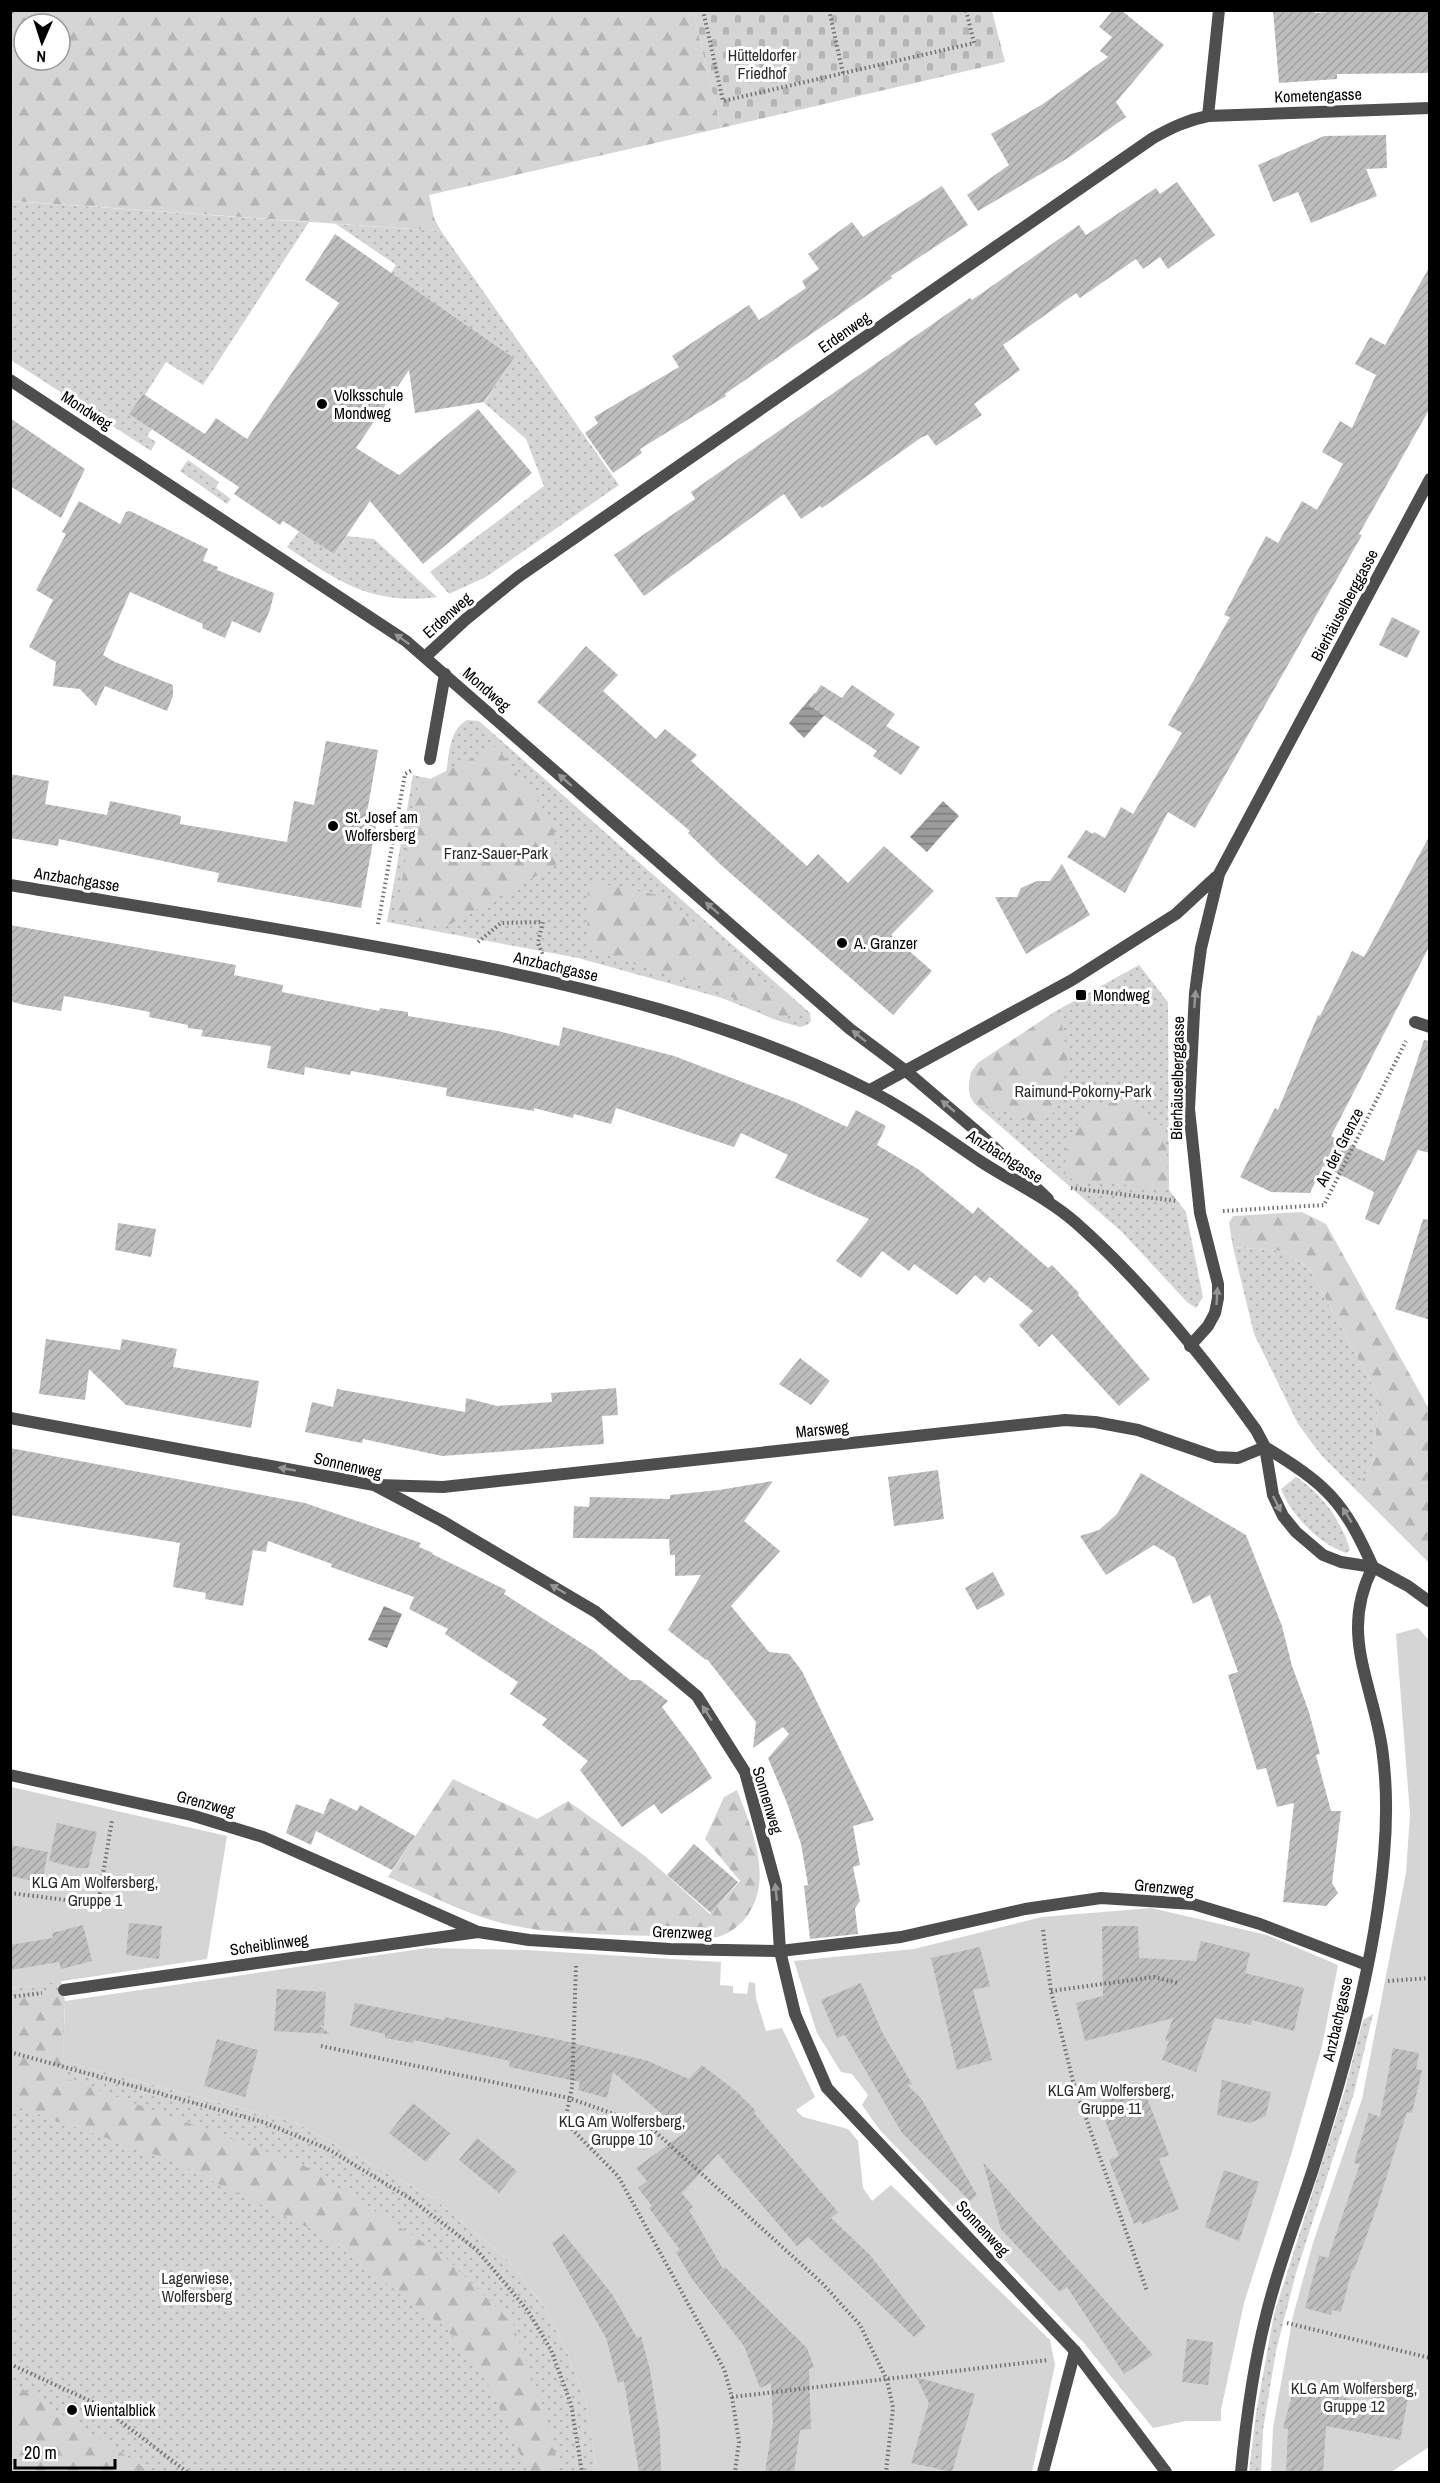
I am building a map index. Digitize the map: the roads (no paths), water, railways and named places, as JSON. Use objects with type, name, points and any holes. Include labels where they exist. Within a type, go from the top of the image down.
[{"type":"street","points":[[1208,116],[1219,10]]},
{"type":"street","name":"Kometengasse","points":[[1208,116],[1430,108]]},
{"type":"street","name":"Erdenweg","points":[[425,657],[465,620],[518,577],[1153,138],[1184,122],[1208,116]]},
{"type":"street","name":"Mondweg","points":[[10,380],[406,641],[850,1029],[906,1071]]},
{"type":"street","name":"Bierhäuselberggasse","points":[[1190,1346],[1208,1326],[1215,1312],[1218,1298],[1218,1284],[1200,1213],[1191,1140],[1190,1062],[1201,948],[1219,874],[1430,479]]},
{"type":"street","points":[[430,759],[445,674]]},
{"type":"street","name":"Bierhäuselberggasse","points":[[870,1090],[1072,980],[1160,925],[1192,901],[1219,874]]},
{"type":"street","name":"Anzbachgasse","points":[[10,885],[374,945],[550,980],[623,999],[733,1033],[870,1090],[994,1170],[1052,1203]]},
{"type":"street","points":[[1415,1022],[1430,1027]]},
{"type":"street","name":"Anzbachgasse","points":[[906,1071],[981,1135],[1112,1258],[1190,1346],[1246,1416],[1265,1447],[1273,1495],[1283,1516],[1296,1532],[1323,1555],[1341,1562],[1373,1567]]},
{"type":"street","name":"Sonnenweg","points":[[10,1418],[374,1485],[442,1521],[596,1612],[696,1696],[745,1772],[776,1886],[780,1951],[795,2014],[827,2088],[1073,2356],[1166,2472]]},
{"type":"street","name":"Marsweg","points":[[374,1485],[443,1487],[1065,1420],[1138,1430],[1216,1457],[1238,1458],[1265,1447]]},
{"type":"street","name":"Anzbachgasse","points":[[1241,2472],[1249,2403],[1265,2318],[1337,2090],[1365,1971],[1380,1890],[1386,1813],[1382,1748],[1357,1636],[1359,1599],[1373,1567],[1340,1504],[1307,1473],[1265,1447]]},
{"type":"street","points":[[1373,1567],[1408,1586],[1430,1602]]},
{"type":"street","name":"Grenzweg","points":[[10,1775],[190,1815],[263,1837],[478,1932],[530,1940],[670,1949],[780,1951],[902,1937],[1042,1907],[1101,1898],[1192,1904],[1260,1923],[1365,1971]]},
{"type":"street","name":"Scheiblinweg","points":[[64,1990],[478,1932]]},
{"type":"street","points":[[1043,2472],[1073,2356]]},
{"type":"place","name":"Volksschule Mondweg","points":[[322,404]]},
{"type":"place","name":"St. Josef am Wolfersberg","points":[[333,826]]},
{"type":"place","name":"A. Granzer","points":[[842,943]]},
{"type":"place","name":"Mondweg","points":[[1081,995]]},
{"type":"place","name":"Wientalblick","points":[[72,2410]]},
{"type":"park label","name":"Hütteldorfer Friedhof","points":[[762,64]]},
{"type":"park label","name":"Franz-Sauer-Park","points":[[496,853]]},
{"type":"park label","name":"Raimund-Pokorny-Park","points":[[1083,1091]]},
{"type":"park label","name":"KLG Am Wolfersberg, Gruppe 1","points":[[95,1891]]},
{"type":"park label","name":"KLG Am Wolfersberg, Gruppe 11","points":[[1111,2099]]},
{"type":"park label","name":"KLG Am Wolfersberg, Gruppe 10","points":[[622,2130]]},
{"type":"park label","name":"Lagerwiese, Wolfersberg","points":[[197,2287]]},
{"type":"park label","name":"KLG Am Wolfersberg, Gruppe 12","points":[[1354,2397]]}]
